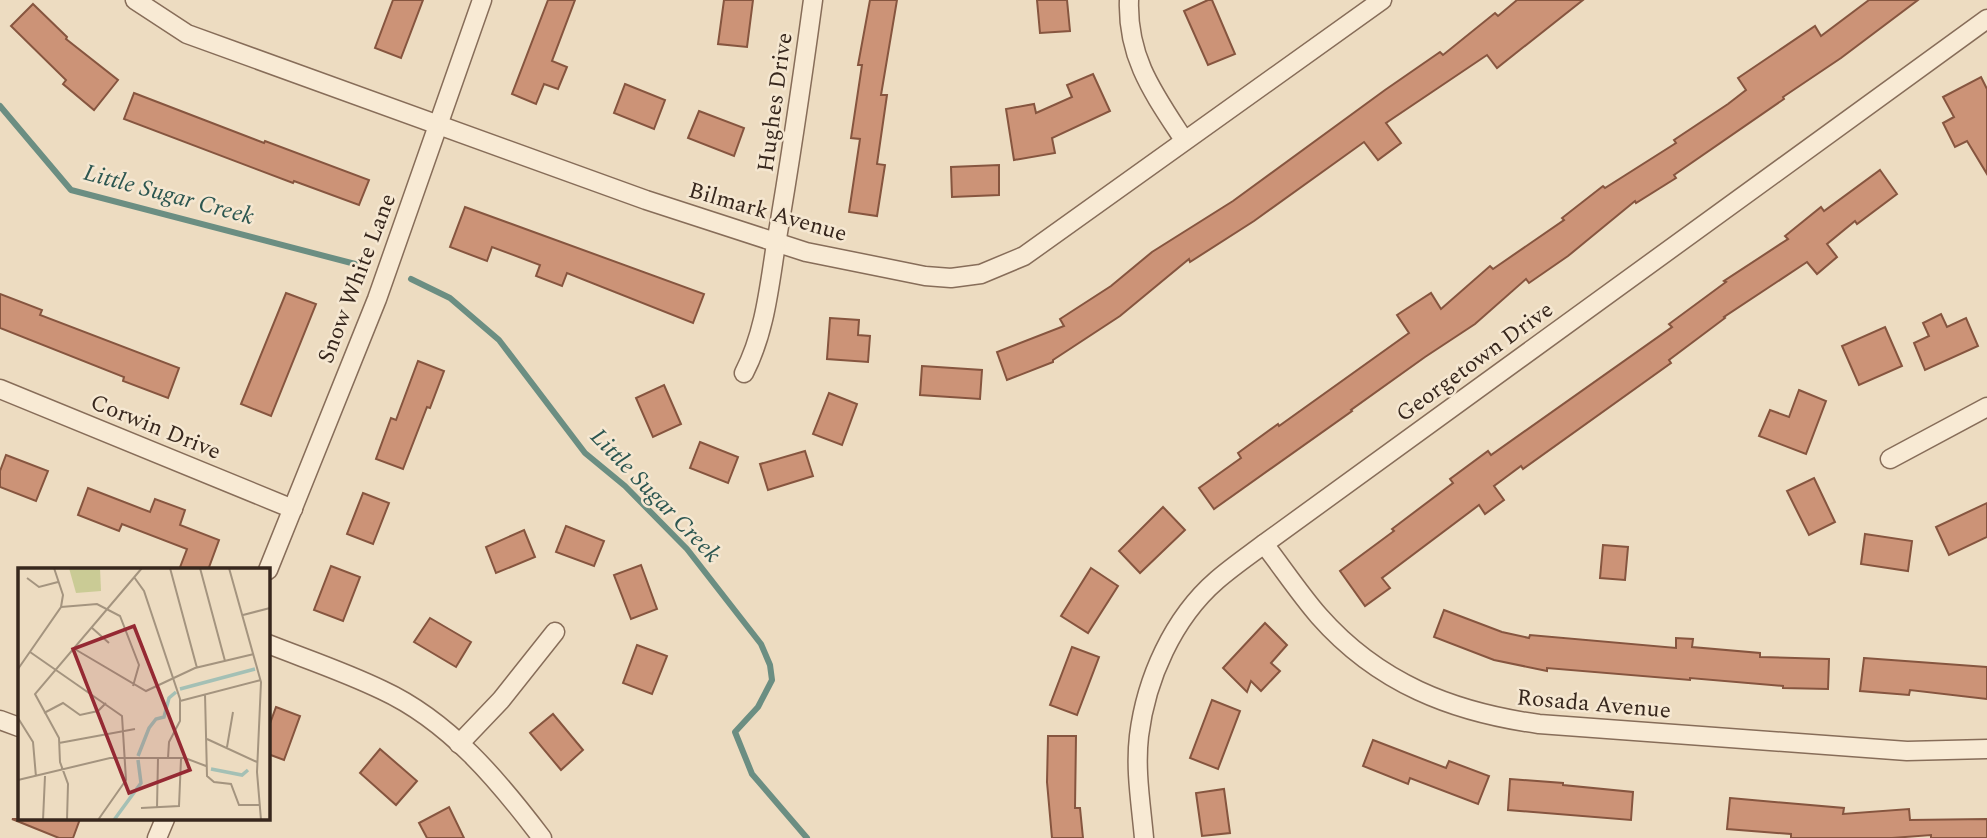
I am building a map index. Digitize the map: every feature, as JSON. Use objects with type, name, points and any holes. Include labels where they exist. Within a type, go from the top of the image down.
[{"type":"street","name":"Bilmark Avenue","points":[[135,0],[187,34],[646,200],[806,252],[925,276],[951,278],[981,274],[1024,256],[1382,0]]},
{"type":"street","name":"Snow White Lane","points":[[269,568],[377,299],[482,0]]},
{"type":"street","name":"Hughes Drive","points":[[744,373],[754,354],[764,323],[813,0]]},
{"type":"street","points":[[1129,0],[1132,43],[1143,74],[1184,140]]},
{"type":"street","name":"Georgetown Drive","points":[[1144,838],[1138,776],[1139,737],[1152,681],[1167,645],[1188,612],[1215,582],[1987,19]]},
{"type":"street","name":"Corwin Drive","points":[[0,389],[293,509]]},
{"type":"street","points":[[1889,459],[1987,407]]},
{"type":"street","name":"Rosada Avenue","points":[[1264,544],[1318,615],[1347,645],[1392,678],[1431,698],[1495,718],[1539,724],[1908,751],[1987,749]]},
{"type":"street","points":[[459,744],[501,701],[555,632]]},
{"type":"street","points":[[270,646],[384,690],[429,719],[502,785],[542,838]]},
{"type":"street","points":[[0,720],[18,727]]},
{"type":"street","points":[[157,838],[166,820]]},
{"type":"building","points":[[393,0],[423,0],[401,58],[375,48]]},
{"type":"building","points":[[548,0],[575,0],[552,61],[567,67],[558,89],[544,84],[536,104],[512,94]]},
{"type":"building","points":[[724,0],[753,0],[747,47],[718,44]]},
{"type":"building","points":[[870,0],[897,0],[881,95],[887,95],[877,164],[885,165],[877,216],[849,212],[860,139],[851,138],[862,65],[858,65]]},
{"type":"building","points":[[1037,0],[1067,0],[1070,31],[1040,33]]},
{"type":"building","points":[[1212,0],[1235,54],[1208,65],[1184,11]]},
{"type":"building","points":[[1517,0],[1583,0],[1497,68],[1487,55],[1386,123],[1401,143],[1378,160],[1364,142],[1254,221],[1190,262],[1189,259],[1120,316],[1053,362],[1007,380],[997,352],[1064,326],[1060,319],[1111,286],[1152,252],[1233,201],[1385,90],[1440,52],[1443,55],[1495,13],[1498,16]]},
{"type":"building","points":[[1869,0],[1918,0],[1841,58],[1783,97],[1784,99],[1674,175],[1676,178],[1636,203],[1635,201],[1568,256],[1529,283],[1526,279],[1475,324],[1214,509],[1199,488],[1241,458],[1238,453],[1409,333],[1397,315],[1431,293],[1441,309],[1490,266],[1493,269],[1564,220],[1562,218],[1603,186],[1605,188],[1676,143],[1674,140],[1746,90],[1738,78],[1815,26],[1821,36]]},
{"type":"building","points":[[33,4],[66,39],[118,80],[94,110],[63,84],[66,80],[11,26]]},
{"type":"building","points":[[1093,74],[1110,111],[1052,138],[1055,153],[1014,160],[1006,109],[1034,104],[1036,113],[1072,97],[1067,85]]},
{"type":"building","points":[[1981,77],[1987,89],[1987,174],[1967,141],[1955,147],[1943,123],[1954,117],[1943,97]]},
{"type":"building","points":[[625,84],[665,100],[654,129],[614,113]]},
{"type":"building","points":[[134,93],[369,180],[359,205],[124,119]]},
{"type":"building","points":[[699,111],[744,128],[734,156],[688,138]]},
{"type":"building","points":[[999,165],[999,195],[952,197],[951,167]]},
{"type":"building","points":[[1880,170],[1897,194],[1857,224],[1855,221],[1827,244],[1837,257],[1817,274],[1807,262],[1724,317],[1669,360],[1671,363],[1523,469],[1521,466],[1494,486],[1504,500],[1485,514],[1479,505],[1382,578],[1390,588],[1365,606],[1340,571],[1453,483],[1450,479],[1488,451],[1491,455],[1672,327],[1669,324],[1726,282],[1724,281],[1788,239],[1785,236],[1821,207],[1824,211]]},
{"type":"building","points":[[465,207],[704,294],[693,323],[567,273],[562,286],[536,276],[540,265],[492,247],[487,261],[450,247]]},
{"type":"building","points":[[286,293],[316,304],[271,416],[241,404]]},
{"type":"building","points":[[0,294],[42,310],[40,315],[179,368],[168,398],[123,381],[124,377],[0,328]]},
{"type":"building","points":[[1941,314],[1947,327],[1966,318],[1978,346],[1925,370],[1914,343],[1929,336],[1923,323]]},
{"type":"building","points":[[830,318],[859,320],[858,335],[870,336],[868,362],[827,359]]},
{"type":"building","points":[[1885,327],[1902,366],[1859,385],[1842,346]]},
{"type":"building","points":[[418,361],[444,371],[403,469],[376,459],[391,418],[396,420]]},
{"type":"building","points":[[922,366],[982,370],[980,399],[920,395]]},
{"type":"building","points":[[664,385],[681,424],[653,437],[636,398]]},
{"type":"building","points":[[1799,390],[1826,401],[1806,454],[1759,436],[1770,410],[1789,417]]},
{"type":"building","points":[[829,393],[857,404],[842,445],[813,434]]},
{"type":"building","points":[[700,442],[738,457],[728,483],[690,468]]},
{"type":"building","points":[[805,451],[813,476],[768,490],[760,464]]},
{"type":"building","points":[[6,455],[48,471],[36,501],[0,487],[0,471]]},
{"type":"building","points":[[1814,478],[1835,522],[1809,535],[1787,491]]},
{"type":"building","points":[[88,488],[150,512],[155,499],[185,510],[180,525],[219,540],[209,568],[180,568],[187,549],[122,524],[119,531],[78,515]]},
{"type":"building","points":[[363,493],[389,503],[373,544],[347,534]]},
{"type":"building","points":[[1987,503],[1987,537],[1949,555],[1936,527]]},
{"type":"building","points":[[1163,507],[1185,530],[1140,573],[1119,551]]},
{"type":"building","points":[[566,526],[604,541],[594,566],[556,552]]},
{"type":"building","points":[[524,530],[535,557],[496,573],[486,547]]},
{"type":"building","points":[[1865,534],[1912,541],[1908,571],[1861,564]]},
{"type":"building","points":[[1603,545],[1628,547],[1625,580],[1600,578]]},
{"type":"building","points":[[641,565],[657,609],[631,619],[614,575]]},
{"type":"building","points":[[331,566],[360,577],[343,621],[314,610]]},
{"type":"building","points":[[1091,568],[1118,586],[1088,633],[1061,616]]},
{"type":"building","points":[[1444,610],[1502,632],[1529,638],[1530,635],[1676,648],[1676,638],[1693,639],[1692,647],[1760,653],[1760,657],[1829,659],[1828,689],[1783,688],[1690,678],[1547,668],[1547,671],[1494,660],[1434,637]]},
{"type":"building","points":[[430,618],[471,642],[456,667],[414,642]]},
{"type":"building","points":[[1265,623],[1287,645],[1271,663],[1280,671],[1261,691],[1251,681],[1247,692],[1223,668]]},
{"type":"building","points":[[637,645],[667,656],[652,694],[623,683]]},
{"type":"building","points":[[1072,647],[1099,657],[1077,715],[1050,705]]},
{"type":"building","points":[[1864,658],[1987,667],[1987,699],[1910,690],[1909,695],[1860,691]]},
{"type":"building","points":[[1212,700],[1240,711],[1218,769],[1190,758]]},
{"type":"building","points":[[276,707],[300,716],[284,760],[270,755],[270,724]]},
{"type":"building","points":[[553,714],[583,750],[561,770],[530,733]]},
{"type":"building","points":[[1048,736],[1076,736],[1075,808],[1080,808],[1083,838],[1052,838],[1047,782]]},
{"type":"building","points":[[1373,740],[1446,768],[1449,761],[1489,776],[1478,804],[1410,778],[1408,784],[1363,766]]},
{"type":"building","points":[[380,749],[417,781],[396,805],[360,773]]},
{"type":"building","points":[[1510,779],[1633,792],[1631,820],[1508,810]]},
{"type":"building","points":[[1224,789],[1230,833],[1202,836],[1196,793]]},
{"type":"building","points":[[1730,798],[1844,808],[1843,814],[1909,809],[1910,820],[1987,819],[1987,838],[1931,838],[1931,835],[1892,838],[1791,838],[1791,834],[1727,829]]},
{"type":"building","points":[[449,807],[464,838],[427,838],[419,823]]},
{"type":"building","points":[[12,819],[80,820],[73,838],[59,838]]},
{"type":"waterway","name":"Little Sugar Creek","points":[[0,106],[71,190],[363,266]]},
{"type":"waterway","name":"Little Sugar Creek","points":[[411,279],[450,298],[499,340],[585,453],[625,486],[687,549],[761,644],[770,665],[772,680],[758,707],[735,732],[752,774],[807,838]]}]
